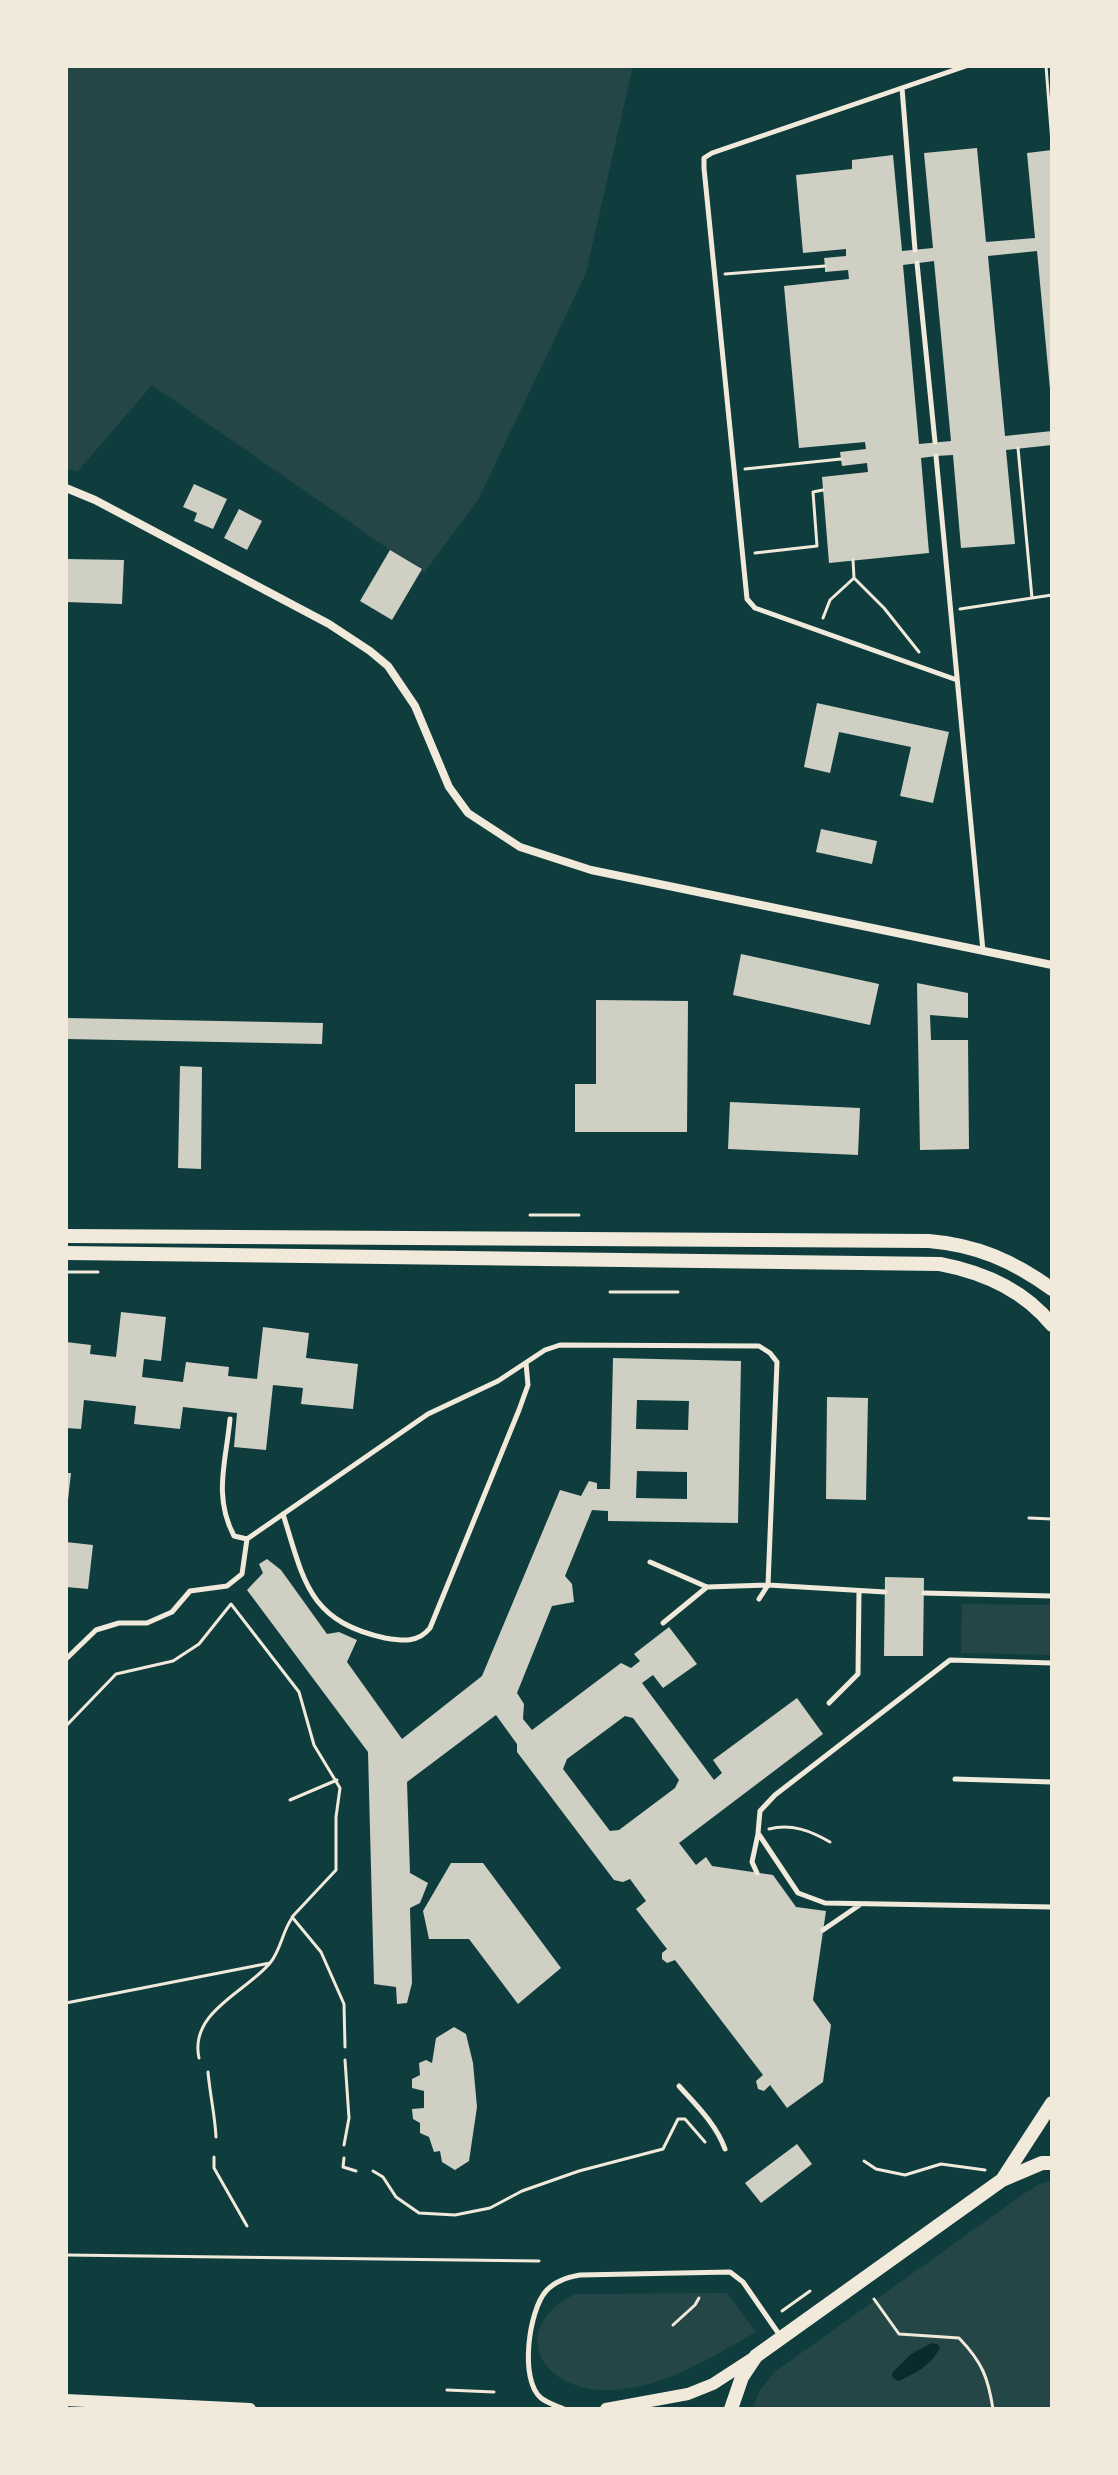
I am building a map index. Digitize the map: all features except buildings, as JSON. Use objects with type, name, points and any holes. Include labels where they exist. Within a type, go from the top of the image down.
[{"type":"main road","points":[[66,1236],[929,1241],[958,1243],[983,1250],[1008,1261],[1052,1289]]},
{"type":"main road","points":[[66,1253],[940,1264],[968,1269],[988,1277],[1027,1300],[1052,1325]]},
{"type":"main road","points":[[1002,2180],[1052,2103]]},
{"type":"main road","points":[[731,2409],[742,2377],[756,2356],[1002,2180],[1042,2163],[1052,2163]]},
{"type":"street","points":[[66,488],[95,500],[329,624],[370,651],[388,666],[415,706],[449,787],[468,813],[520,847],[591,870],[1052,965]]},
{"type":"street","points":[[606,2409],[688,2394],[713,2384],[756,2356]]},
{"type":"street","points":[[66,2400],[250,2409]]},
{"type":"lane","points":[[957,680],[755,608],[747,599],[704,158],[966,66]]},
{"type":"lane","points":[[902,88],[915,250]]},
{"type":"lane","points":[[917,263],[935,442]]},
{"type":"lane","points":[[936,456],[983,951]]},
{"type":"lane","points":[[66,1659],[96,1630],[119,1623],[147,1623],[172,1612],[190,1591],[227,1586],[242,1574],[247,1539],[428,1414],[498,1381],[545,1350],[560,1345],[759,1346],[770,1353],[777,1362],[768,1585],[759,1599]]},
{"type":"lane","points":[[283,1514],[301,1572],[314,1600],[334,1619],[368,1634],[398,1640],[416,1639],[424,1635],[430,1628],[524,1398],[528,1385],[526,1363]]},
{"type":"lane","points":[[230,1419],[220,1491],[224,1517],[234,1536],[247,1539]]},
{"type":"lane","points":[[650,1562],[707,1587],[768,1585],[885,1592]]},
{"type":"lane","points":[[663,1623],[707,1587]]},
{"type":"lane","points":[[829,1703],[858,1674],[859,1591]]},
{"type":"lane","points":[[924,1593],[1052,1596]]},
{"type":"lane","points":[[757,1873],[752,1862],[760,1811],[775,1795],[950,1660],[1052,1663]]},
{"type":"lane","points":[[955,1779],[1052,1782]]},
{"type":"lane","points":[[758,1833],[798,1893],[825,1903],[1052,1907]]},
{"type":"lane","points":[[823,1930],[863,1903]]},
{"type":"lane","points":[[679,2086],[707,2117],[725,2149]]},
{"type":"lane","points":[[564,2409],[540,2398],[531,2382],[529,2363],[530,2329],[538,2302],[554,2284],[565,2278],[580,2275],[730,2272],[743,2282],[781,2338]]},
{"type":"path","points":[[1046,66],[1052,143]]},
{"type":"path","points":[[714,275],[825,266]]},
{"type":"path","points":[[1018,448],[1032,598]]},
{"type":"path","points":[[734,470],[841,459]]},
{"type":"path","points":[[742,555],[817,546],[813,492],[823,490]]},
{"type":"path","points":[[853,560],[854,578],[893,619],[934,672]]},
{"type":"path","points":[[820,631],[830,600],[854,578]]},
{"type":"path","points":[[951,610],[1052,595]]},
{"type":"path","points":[[530,1215],[579,1215]]},
{"type":"path","points":[[66,1272],[98,1272]]},
{"type":"path","points":[[610,1292],[678,1292]]},
{"type":"path","points":[[1029,1518],[1052,1519]]},
{"type":"path","points":[[66,1726],[116,1674],[173,1661],[199,1644],[236,1599]]},
{"type":"path","points":[[199,2058],[196,2046],[207,2019],[270,1963],[292,1917],[336,1870],[336,1817],[340,1788],[337,1780],[314,1745],[299,1692],[231,1604]]},
{"type":"path","points":[[290,1800],[337,1780]]},
{"type":"path","points":[[758,1833],[791,1827],[816,1834],[830,1842]]},
{"type":"path","points":[[292,1917],[321,1952],[344,2004],[345,2047]]},
{"type":"path","points":[[66,2003],[270,1963]]},
{"type":"path","points":[[344,2145],[349,2118],[345,2060]]},
{"type":"path","points":[[208,2072],[216,2137]]},
{"type":"path","points":[[373,2171],[383,2177],[396,2197],[419,2213],[455,2215],[490,2208],[522,2191],[579,2171],[663,2149],[678,2119],[685,2119],[705,2142]]},
{"type":"path","points":[[214,2157],[214,2168],[247,2226]]},
{"type":"path","points":[[344,2158],[343,2167],[356,2171]]},
{"type":"path","points":[[864,2161],[876,2169],[905,2175],[941,2164],[989,2170]]},
{"type":"path","points":[[66,2255],[539,2261]]},
{"type":"path","points":[[782,2311],[810,2291]]},
{"type":"path","points":[[673,2325],[699,2298]]},
{"type":"path","points":[[874,2299],[899,2334],[959,2338],[988,2378],[993,2409]]},
{"type":"path","points":[[447,2390],[494,2392]]},
{"type":"shaded area","points":[[66,66],[633,66],[586,273],[478,500],[424,573],[422,568],[390,550],[152,385],[78,471],[66,469]]},
{"type":"shaded area","points":[[962,1604],[1052,1605],[1052,1655],[961,1653]]},
{"type":"shaded area","points":[[1052,2181],[1052,2409],[753,2409],[759,2391],[776,2371],[1022,2195],[1039,2184]]},
{"type":"shaded area","points":[[727,2293],[756,2332],[683,2372],[663,2379],[623,2389],[580,2387],[562,2379],[548,2367],[540,2354],[537,2338],[542,2323],[554,2308],[575,2294]]},
{"type":"shaded area","points":[[932,2343],[940,2347],[928,2364],[898,2381],[892,2377],[892,2373],[911,2354]]}]
